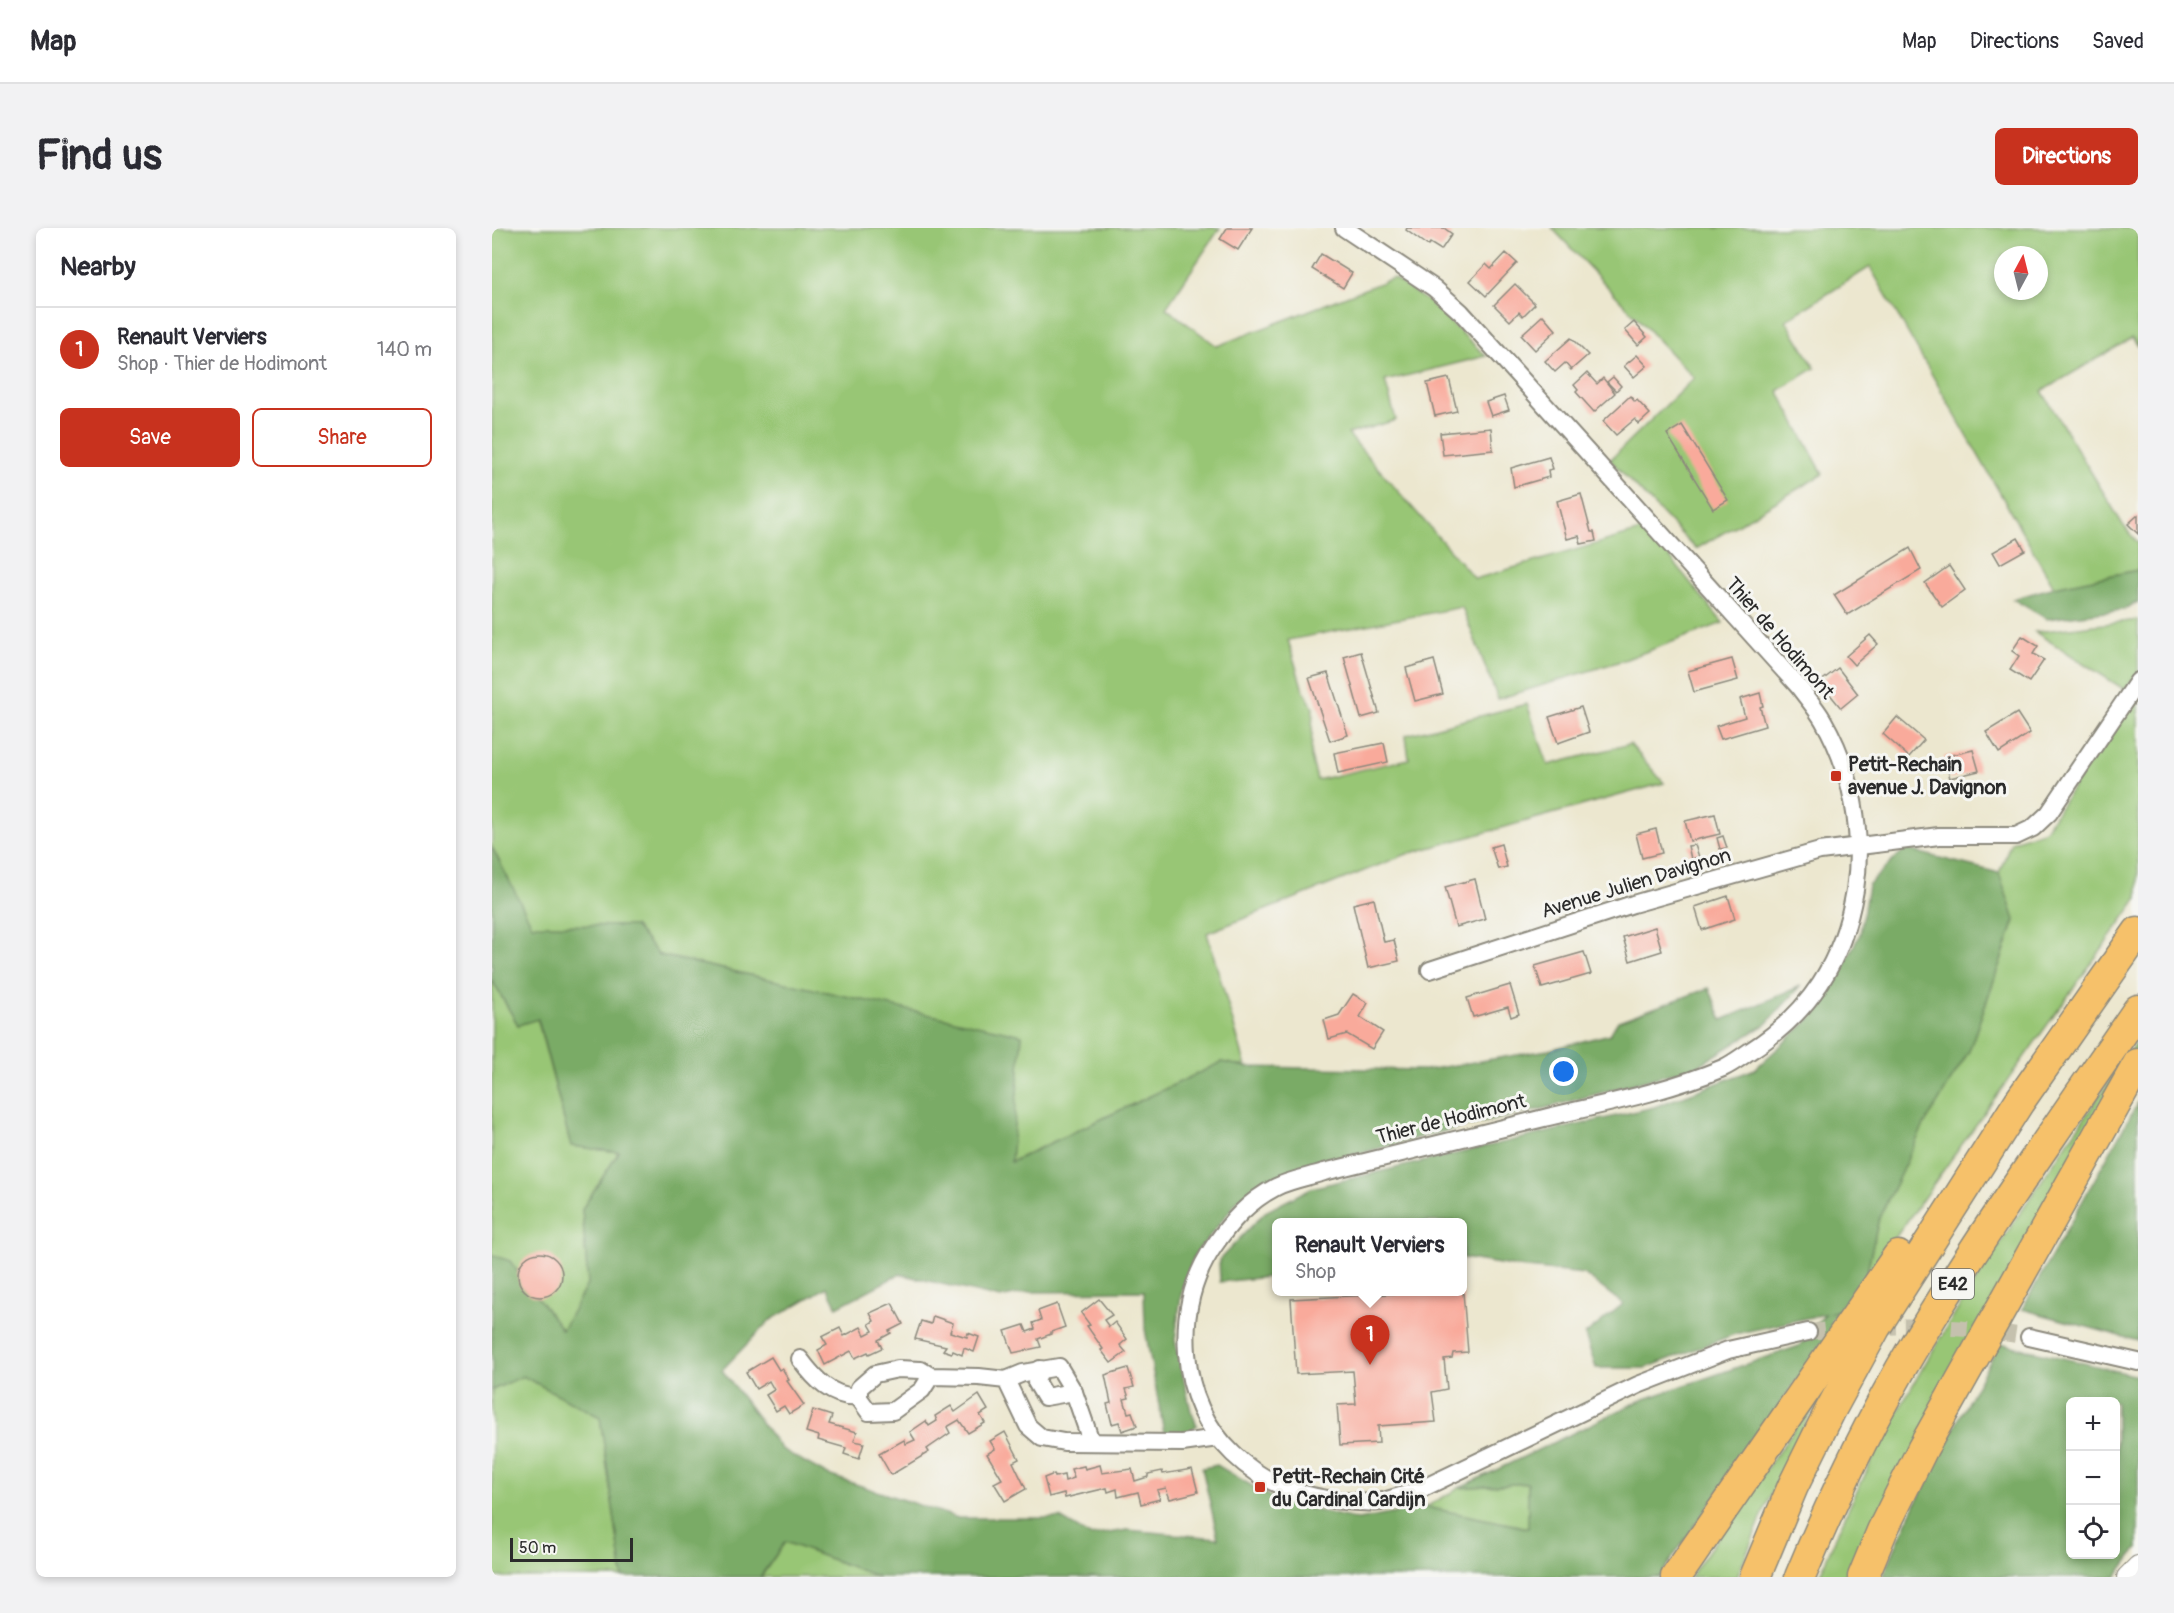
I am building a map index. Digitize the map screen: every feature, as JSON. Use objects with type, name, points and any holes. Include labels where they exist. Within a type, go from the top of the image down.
[{"type":"highway","name":"E42","points":[[1755,1577],[1793,1486],[1875,1328],[2019,1102],[2138,932]]},
{"type":"highway","name":"E42","points":[[1800,1577],[1830,1505],[1930,1320],[2006,1202],[2138,1010]]},
{"type":"highway","points":[[1863,1577],[1882,1531],[1923,1448],[2138,1064]]},
{"type":"highway","points":[[1676,1577],[1914,1233],[2019,1102]]},
{"type":"street","name":"Thier de Hodimont","points":[[1344,228],[1434,288],[1461,312],[1799,687],[1823,720],[1845,773],[1856,808],[1858,871],[1851,911],[1837,954],[1818,989],[1794,1018],[1762,1043],[1725,1067],[1667,1088],[1324,1172],[1278,1186],[1237,1214],[1203,1263],[1190,1300],[1186,1330],[1188,1368],[1198,1403],[1218,1438],[1240,1462],[1265,1479],[1291,1490],[1324,1498],[1378,1502],[1415,1492],[1638,1385],[1728,1350],[1808,1332]]},
{"type":"street","name":"Avenue Julien Davignon","points":[[1430,970],[1633,904],[1820,851],[1939,836],[2016,836],[2033,828],[2049,813],[2138,681]]},
{"type":"street","points":[[2029,1337],[2138,1362]]},
{"type":"street","points":[[800,1359],[823,1387],[851,1396],[859,1396]]},
{"type":"street","points":[[931,1376],[922,1390],[893,1411],[869,1412],[859,1396],[859,1388],[875,1374],[898,1370],[921,1370],[931,1376],[1006,1380],[1023,1373],[1059,1366],[1074,1392],[1091,1441]]},
{"type":"street","points":[[1040,1369],[1036,1382],[1045,1397],[1074,1392]]},
{"type":"street","points":[[1006,1380],[1028,1426],[1042,1438],[1064,1442],[1182,1443],[1218,1438]]},
{"type":"street","points":[[2127,1577],[2138,1566]]},
{"type":"green space","points":[[492,228],[1220,228],[1166,308],[1217,346],[1393,278],[1430,303],[1486,356],[1385,381],[1396,420],[1348,434],[1475,579],[1647,529],[1723,623],[1624,660],[1498,699],[1462,607],[1288,640],[1302,687],[1313,708],[1311,757],[1317,780],[1409,759],[1406,735],[1527,704],[1548,765],[1630,744],[1664,783],[1407,854],[1207,933],[1246,1067],[1222,1062],[1010,1162],[1022,1035],[659,955],[634,926],[531,925],[492,847]]},
{"type":"green space","points":[[1552,228],[2138,228],[2138,346],[2132,338],[2042,391],[2123,525],[2138,543],[2138,570],[2054,587],[1870,267],[1786,320],[1815,368],[1778,391],[1823,474],[1696,549],[1610,460],[1694,378]]},
{"type":"green space","points":[[2138,570],[2138,602],[2122,610],[2047,619],[2013,599],[2054,587]]},
{"type":"green space","points":[[2138,620],[2138,672],[2125,690],[2035,632]]},
{"type":"green space","points":[[2138,694],[2138,898],[1865,1280],[1879,1218],[1924,1125],[1969,1051],[2015,921],[1999,873],[2011,842],[2045,830],[2100,746]]},
{"type":"green space","points":[[492,847],[532,925],[634,926],[659,955],[1022,1035],[1011,1162],[1222,1062],[1246,1067],[1425,1070],[1548,1050],[1610,1034],[1618,1021],[1709,988],[1722,1020],[1801,986],[1766,1024],[1698,1066],[1546,1108],[1428,1135],[1277,1176],[1238,1200],[1194,1256],[1181,1295],[1175,1340],[1191,1411],[1197,1425],[1182,1437],[1165,1438],[1145,1329],[1144,1291],[1029,1292],[1000,1298],[900,1274],[837,1307],[827,1287],[769,1321],[722,1370],[781,1449],[828,1475],[958,1518],[1060,1518],[1090,1536],[1127,1530],[1218,1538],[1202,1468],[1217,1465],[1279,1502],[1359,1520],[1426,1507],[1528,1528],[1528,1483],[1459,1488],[1639,1401],[1799,1346],[1825,1314],[1735,1334],[1646,1368],[1596,1368],[1585,1335],[1623,1304],[1584,1274],[1467,1259],[1467,1218],[1272,1218],[1272,1277],[1220,1282],[1219,1260],[1265,1212],[1311,1188],[1654,1107],[1755,1069],[1821,1009],[1860,934],[1868,885],[1905,849],[1999,873],[2015,920],[1969,1051],[1924,1125],[1879,1218],[1865,1280],[1844,1309],[1828,1313],[1845,1311],[1659,1577],[879,1577],[785,1542],[760,1577],[623,1577],[600,1417],[523,1376],[492,1390],[492,1255],[510,1261],[562,1330],[588,1283],[582,1209],[619,1152],[571,1146],[538,1019],[518,1025],[492,980]]},
{"type":"green space","points":[[492,980],[518,1025],[537,1018],[571,1146],[619,1152],[582,1209],[588,1283],[562,1330],[510,1262],[492,1255]]},
{"type":"green space","points":[[2138,1039],[2138,1047],[1962,1356],[1851,1577],[1819,1577],[1850,1505],[1923,1367],[2006,1234]]},
{"type":"green space","points":[[2138,1102],[2138,1341],[2022,1309]]},
{"type":"green space","points":[[2000,1343],[2138,1376],[2138,1549],[2116,1577],[1883,1577],[1923,1487]]},
{"type":"green space","points":[[523,1376],[600,1417],[623,1577],[492,1577],[492,1390]]},
{"type":"green space","points":[[1824,1387],[1778,1477],[1737,1577],[1690,1577]]},
{"type":"green space","points":[[1528,1483],[1529,1528],[1426,1507],[1459,1488]]},
{"type":"green space","points":[[785,1542],[879,1577],[761,1577]]},
{"type":"building","points":[[1227,228],[1252,228],[1238,250],[1220,239]]},
{"type":"building","points":[[1407,228],[1444,228],[1452,234],[1441,250],[1430,243],[1428,246],[1406,230]]},
{"type":"building","points":[[1506,253],[1517,263],[1486,296],[1470,281],[1486,264],[1491,269]]},
{"type":"building","points":[[1321,254],[1352,273],[1343,288],[1312,269]]},
{"type":"building","points":[[1515,284],[1535,304],[1523,316],[1519,312],[1510,321],[1494,305]]},
{"type":"building","points":[[1543,315],[1556,330],[1535,350],[1521,335]]},
{"type":"building","points":[[1634,322],[1647,337],[1638,345],[1625,330]]},
{"type":"building","points":[[1571,338],[1588,355],[1571,370],[1565,363],[1555,372],[1545,361]]},
{"type":"building","points":[[1637,355],[1647,366],[1634,377],[1624,366]]},
{"type":"building","points":[[1587,373],[1597,384],[1603,378],[1615,393],[1594,412],[1576,392],[1578,390],[1574,385]]},
{"type":"building","points":[[1613,377],[1621,386],[1616,391],[1607,382]]},
{"type":"building","points":[[1449,378],[1457,411],[1435,416],[1427,383]]},
{"type":"building","points":[[1504,396],[1509,410],[1491,416],[1486,402]]},
{"type":"building","points":[[1630,396],[1650,414],[1639,424],[1635,419],[1616,435],[1603,421]]},
{"type":"building","points":[[1682,425],[1728,500],[1713,509],[1667,434]]},
{"type":"building","points":[[1491,428],[1493,450],[1443,455],[1440,433]]},
{"type":"building","points":[[1549,457],[1553,469],[1548,470],[1549,477],[1514,487],[1511,468]]},
{"type":"building","points":[[1581,494],[1591,532],[1594,532],[1596,541],[1581,544],[1579,536],[1567,539],[1557,501]]},
{"type":"building","points":[[2138,515],[2138,534],[2128,524]]},
{"type":"building","points":[[2018,538],[2025,550],[2000,564],[1993,552]]},
{"type":"building","points":[[1910,548],[1921,570],[1847,615],[1834,595]]},
{"type":"building","points":[[1949,566],[1965,590],[1942,607],[1925,583]]},
{"type":"building","points":[[1870,635],[1878,644],[1854,665],[1846,656]]},
{"type":"building","points":[[2022,636],[2038,646],[2033,654],[2044,660],[2029,682],[2010,670],[2019,656],[2012,651]]},
{"type":"building","points":[[1361,652],[1379,713],[1361,718],[1344,657]]},
{"type":"building","points":[[1732,659],[1738,680],[1694,692],[1688,671]]},
{"type":"building","points":[[1434,660],[1443,694],[1415,701],[1406,668]]},
{"type":"building","points":[[1838,668],[1858,694],[1841,708],[1820,682]]},
{"type":"building","points":[[1328,673],[1348,735],[1330,741],[1309,678]]},
{"type":"building","points":[[1760,693],[1763,706],[1760,707],[1765,726],[1721,739],[1716,726],[1745,717],[1740,699]]},
{"type":"building","points":[[1581,707],[1589,732],[1558,743],[1549,717]]},
{"type":"building","points":[[2017,713],[2030,733],[1999,753],[1986,732]]},
{"type":"building","points":[[1897,717],[1924,740],[1909,757],[1883,734]]},
{"type":"building","points":[[1384,743],[1388,762],[1338,773],[1334,753]]},
{"type":"building","points":[[1973,750],[1979,771],[1950,778],[1944,757]]},
{"type":"building","points":[[1715,814],[1720,834],[1690,841],[1685,821]]},
{"type":"building","points":[[1656,829],[1662,853],[1642,858],[1636,834]]},
{"type":"building","points":[[1723,836],[1727,848],[1720,849],[1717,838]]},
{"type":"building","points":[[1501,844],[1507,867],[1498,869],[1491,847]]},
{"type":"building","points":[[1695,845],[1699,857],[1691,859],[1688,846]]},
{"type":"building","points":[[1475,879],[1485,919],[1456,927],[1445,887]]},
{"type":"building","points":[[1728,896],[1735,919],[1702,930],[1695,907]]},
{"type":"building","points":[[1374,899],[1384,942],[1394,940],[1399,961],[1368,968],[1353,904]]},
{"type":"building","points":[[1655,927],[1662,951],[1630,961],[1623,937]]},
{"type":"building","points":[[1584,952],[1591,974],[1542,988],[1535,966]]},
{"type":"building","points":[[1510,985],[1519,1014],[1511,1017],[1508,1007],[1473,1017],[1467,998]]},
{"type":"building","points":[[1353,994],[1368,1003],[1360,1017],[1383,1032],[1372,1049],[1347,1034],[1329,1039],[1324,1020],[1339,1015]]},
{"type":"building","points":[[540,1253],[556,1259],[562,1275],[556,1291],[540,1297],[524,1291],[518,1275],[524,1259]]},
{"type":"building","points":[[1349,1296],[1463,1296],[1468,1352],[1453,1353],[1452,1358],[1444,1359],[1447,1389],[1432,1392],[1436,1422],[1378,1426],[1379,1443],[1340,1445],[1337,1405],[1356,1404],[1353,1371],[1296,1374],[1291,1299]]},
{"type":"building","points":[[1099,1299],[1112,1315],[1104,1320],[1109,1327],[1115,1322],[1127,1339],[1120,1345],[1126,1352],[1111,1363],[1101,1350],[1103,1349],[1081,1313]]},
{"type":"building","points":[[892,1303],[903,1324],[878,1340],[882,1348],[855,1358],[851,1351],[825,1365],[818,1350],[827,1345],[822,1337],[840,1328],[844,1336],[861,1327],[865,1335],[873,1331],[869,1324],[874,1321],[870,1313]]},
{"type":"building","points":[[1057,1304],[1065,1327],[1038,1339],[1041,1347],[1013,1353],[1005,1331],[1024,1325],[1027,1332],[1035,1329],[1033,1323],[1041,1320],[1038,1311]]},
{"type":"building","points":[[933,1316],[953,1323],[950,1332],[967,1337],[968,1333],[979,1337],[974,1352],[964,1348],[962,1355],[953,1351],[952,1353],[943,1350],[946,1346],[915,1339],[921,1321],[931,1324]]},
{"type":"building","points":[[771,1357],[779,1370],[782,1368],[789,1380],[787,1381],[804,1405],[789,1414],[784,1406],[776,1411],[766,1395],[774,1390],[769,1381],[756,1389],[746,1372]]},
{"type":"building","points":[[1128,1368],[1134,1387],[1126,1389],[1129,1398],[1124,1399],[1128,1413],[1132,1412],[1137,1426],[1122,1431],[1119,1422],[1112,1424],[1107,1404],[1111,1403],[1105,1375]]},
{"type":"building","points":[[979,1395],[988,1410],[980,1415],[985,1423],[968,1433],[959,1420],[947,1427],[950,1433],[927,1449],[929,1452],[891,1475],[879,1454],[904,1440],[906,1444],[915,1440],[910,1432],[926,1421],[929,1426],[937,1421],[935,1416],[951,1406],[955,1412]]},
{"type":"building","points":[[813,1410],[832,1416],[829,1424],[857,1432],[854,1441],[864,1443],[859,1459],[844,1454],[846,1448],[818,1440],[819,1436],[806,1432]]},
{"type":"building","points":[[1005,1432],[1019,1459],[1013,1462],[1026,1489],[1005,1501],[994,1483],[1002,1479],[987,1454],[995,1449],[990,1441]]},
{"type":"building","points":[[1100,1465],[1102,1473],[1132,1469],[1135,1481],[1148,1477],[1148,1474],[1162,1471],[1163,1474],[1192,1469],[1198,1492],[1170,1499],[1166,1488],[1157,1490],[1160,1499],[1141,1504],[1138,1492],[1118,1497],[1117,1489],[1108,1492],[1107,1488],[1065,1498],[1064,1493],[1049,1497],[1044,1478],[1054,1474],[1055,1477],[1064,1475],[1065,1481],[1074,1478],[1071,1469],[1084,1466],[1085,1469]]},
{"type":"tunnel","points":[[1808,1332],[1919,1327],[1973,1330],[2029,1337]]},
{"type":"place","name":"Petit-Rechain avenue J. Davignon","points":[[1836,776]]},
{"type":"place","name":"Renault Verviers","points":[[1370,1365]]},
{"type":"place","name":"Petit-Rechain Cité du Cardinal Cardijn","points":[[1260,1487]]}]
